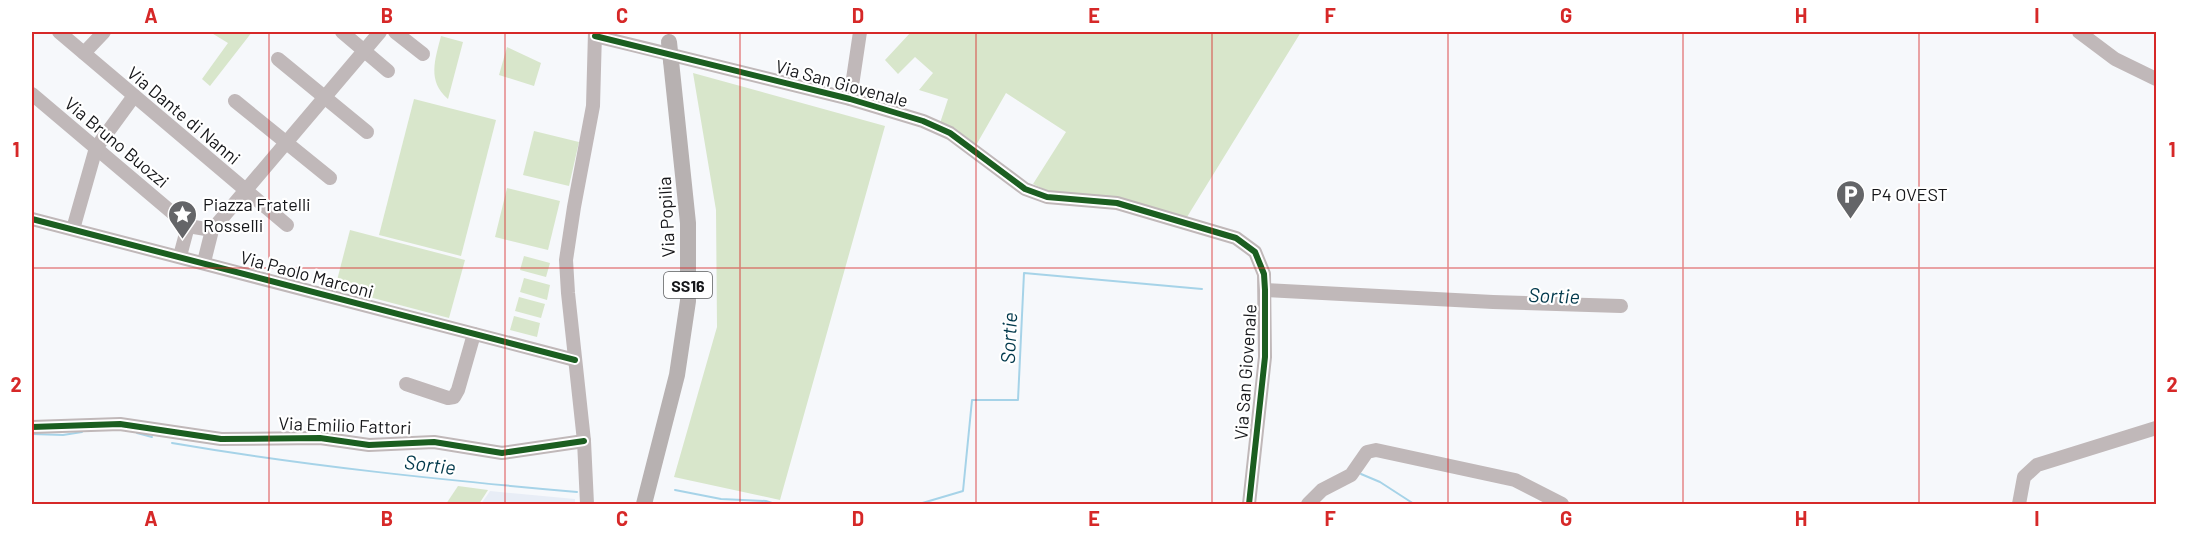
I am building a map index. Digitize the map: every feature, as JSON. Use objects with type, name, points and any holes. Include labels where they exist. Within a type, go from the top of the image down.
[{"type":"main road","name":"Via Popilia","points":[[644,504],[677,375],[688,301],[688,223],[670,49]]},
{"type":"street","name":"Via Dante di Nanni","points":[[59,32],[287,225]]},
{"type":"street","points":[[84,53],[104,32]]},
{"type":"street","points":[[342,32],[388,71]]},
{"type":"street","points":[[204,262],[212,230],[380,32]]},
{"type":"street","points":[[395,32],[423,54]]},
{"type":"street","points":[[850,99],[860,32]]},
{"type":"street","points":[[2079,32],[2115,59],[2157,79]]},
{"type":"street","points":[[587,504],[580,389],[575,360],[566,260],[593,106],[595,34]]},
{"type":"street","name":"Via San Giovenale","points":[[595,34],[670,49],[923,121],[950,133],[1025,189],[1047,197],[1117,203],[1236,238],[1256,252],[1264,274],[1265,357],[1249,504]]},
{"type":"street","points":[[278,58],[367,132]]},
{"type":"street","name":"Via Bruno Buozzi","points":[[32,94],[188,226]]},
{"type":"street","points":[[73,229],[96,148],[134,96]]},
{"type":"street","points":[[235,101],[330,178]]},
{"type":"street","name":"Via Paolo Marconi","points":[[32,219],[575,360]]},
{"type":"street","points":[[180,256],[188,226],[212,230]]},
{"type":"street","name":"Via San Giovenale","points":[[1265,290],[1622,306]]},
{"type":"street","points":[[406,384],[448,398],[454,397],[474,334]]},
{"type":"street","name":"Via Emilio Fattori","points":[[32,427],[120,424],[221,439],[320,438],[369,445],[434,442],[502,453],[584,441]]},
{"type":"street","points":[[2019,504],[2024,477],[2037,465],[2157,428]]},
{"type":"street","points":[[1308,504],[1322,490],[1351,475],[1367,452],[1376,450],[1515,480],[1562,504]]},
{"type":"shaded area","points":[[490,491],[575,499],[575,504],[481,504]]},
{"type":"green space","points":[[210,32],[252,32],[210,86],[202,79],[228,43]]},
{"type":"green space","points":[[911,32],[1301,32],[1187,217],[1048,191],[1033,184],[1066,132],[1006,93],[975,147],[940,123],[948,99],[919,90],[933,73],[915,57],[898,74],[885,60]]},
{"type":"green space","points":[[441,36],[463,42],[448,99],[437,85],[434,70]]},
{"type":"green space","points":[[507,47],[541,63],[534,86],[499,75]]},
{"type":"green space","points":[[693,73],[885,126],[780,500],[674,477],[717,327],[716,210]]},
{"type":"green space","points":[[414,99],[496,120],[461,256],[379,235]]},
{"type":"green space","points":[[534,131],[579,142],[569,186],[523,175]]},
{"type":"green space","points":[[507,188],[560,201],[548,250],[495,237]]},
{"type":"green space","points":[[350,230],[465,260],[449,318],[335,288]]},
{"type":"green space","points":[[524,256],[550,263],[546,277],[520,270]]},
{"type":"green space","points":[[524,278],[550,285],[547,300],[520,292]]},
{"type":"green space","points":[[519,297],[545,304],[541,318],[515,311]]},
{"type":"green space","points":[[514,316],[540,323],[537,337],[510,330]]},
{"type":"green space","points":[[458,486],[488,490],[479,504],[446,504]]},
{"type":"waterway","name":"Sortie","points":[[919,504],[963,491],[972,400],[1018,400],[1024,273],[1202,289]]},
{"type":"waterway","name":"Sortie","points":[[32,434],[63,435],[82,432]]},
{"type":"waterway","name":"Sortie","points":[[137,433],[152,437]]},
{"type":"waterway","name":"Sortie","points":[[172,443],[374,472],[577,492]]},
{"type":"waterway","name":"Sortie","points":[[1361,474],[1380,482],[1414,504]]},
{"type":"waterway","name":"Sortie","points":[[675,490],[721,499],[766,501],[775,504]]},
{"type":"cycle path","points":[[595,36],[850,99],[923,121],[950,133],[1025,189],[1047,197],[1117,203],[1236,238],[1255,252],[1264,274],[1265,290],[1265,357],[1249,504]]},
{"type":"cycle path","points":[[32,219],[575,360]]},
{"type":"cycle path","points":[[32,427],[120,424],[221,439],[320,438],[369,445],[434,442],[502,453],[584,441]]},
{"type":"place","name":"P4 OVEST","points":[[1850,220]]},
{"type":"place","name":"Piazza Fratelli Rosselli","points":[[182,240]]}]
